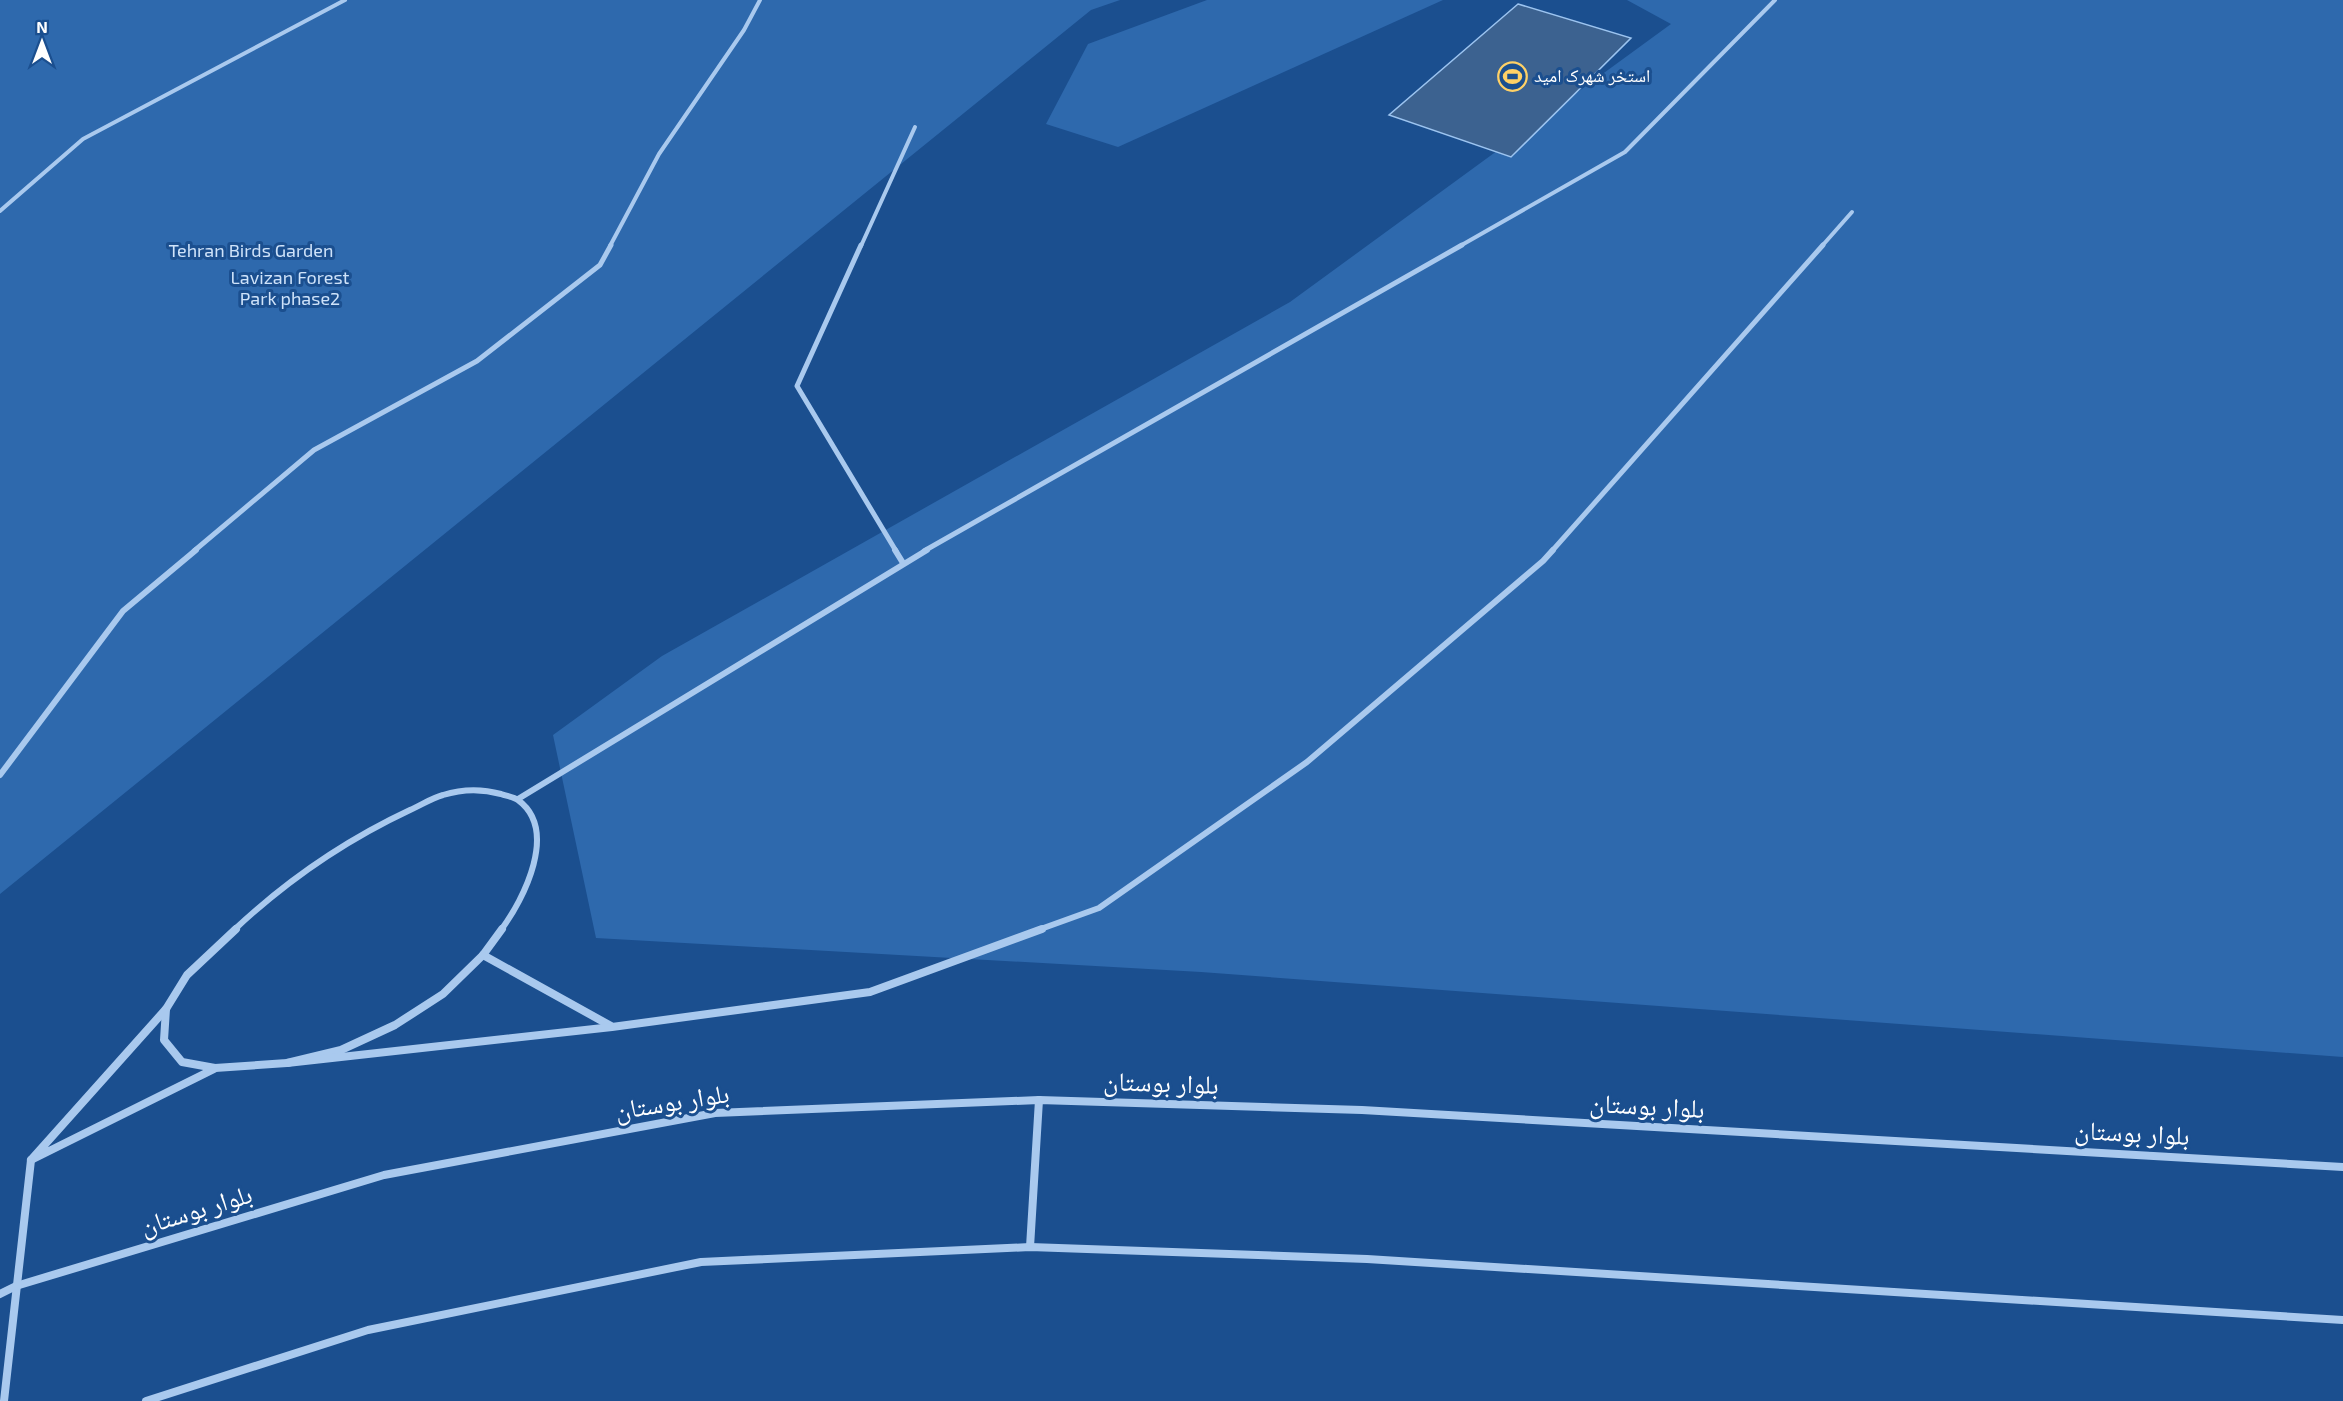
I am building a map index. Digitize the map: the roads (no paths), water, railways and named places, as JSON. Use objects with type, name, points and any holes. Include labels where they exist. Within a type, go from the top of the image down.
[{"type":"street","points":[[0,212],[83,138],[345,0]]},
{"type":"street","points":[[0,775],[123,611],[132,603],[314,450],[477,361],[600,265],[659,154],[744,30],[760,0]]},
{"type":"street","points":[[518,799],[903,563],[1625,152],[1775,0]]},
{"type":"street","points":[[903,563],[797,386],[915,127]]},
{"type":"street","points":[[166,1009],[164,1040],[182,1062],[215,1068],[287,1063],[612,1027],[870,992],[1099,908],[1307,762],[1543,561],[1852,212]]},
{"type":"street","points":[[4,1401],[31,1160],[166,1009],[187,975],[261,905],[340,847],[395,817],[443,795],[484,789],[518,799],[537,823],[537,855],[513,914],[483,955],[443,994],[395,1025],[341,1050],[287,1063]]},
{"type":"street","points":[[483,955],[612,1027]]},
{"type":"street","points":[[31,1160],[215,1068]]},
{"type":"street","points":[[1030,1247],[1039,1100]]},
{"type":"street","name":"بلوار بوستان","points":[[0,1294],[16,1286],[384,1175],[715,1113],[1039,1100],[1362,1110],[2343,1167]]},
{"type":"street","points":[[146,1401],[368,1330],[701,1262],[1030,1247],[1367,1259],[2343,1320]]},
{"type":"place","name":"استخر شهرک امید","points":[[1513,76]]},
{"type":"park label","name":"Tehran Birds Garden","points":[[251,251]]},
{"type":"park label","name":"Lavizan Forest Park phase2","points":[[290,288]]}]
